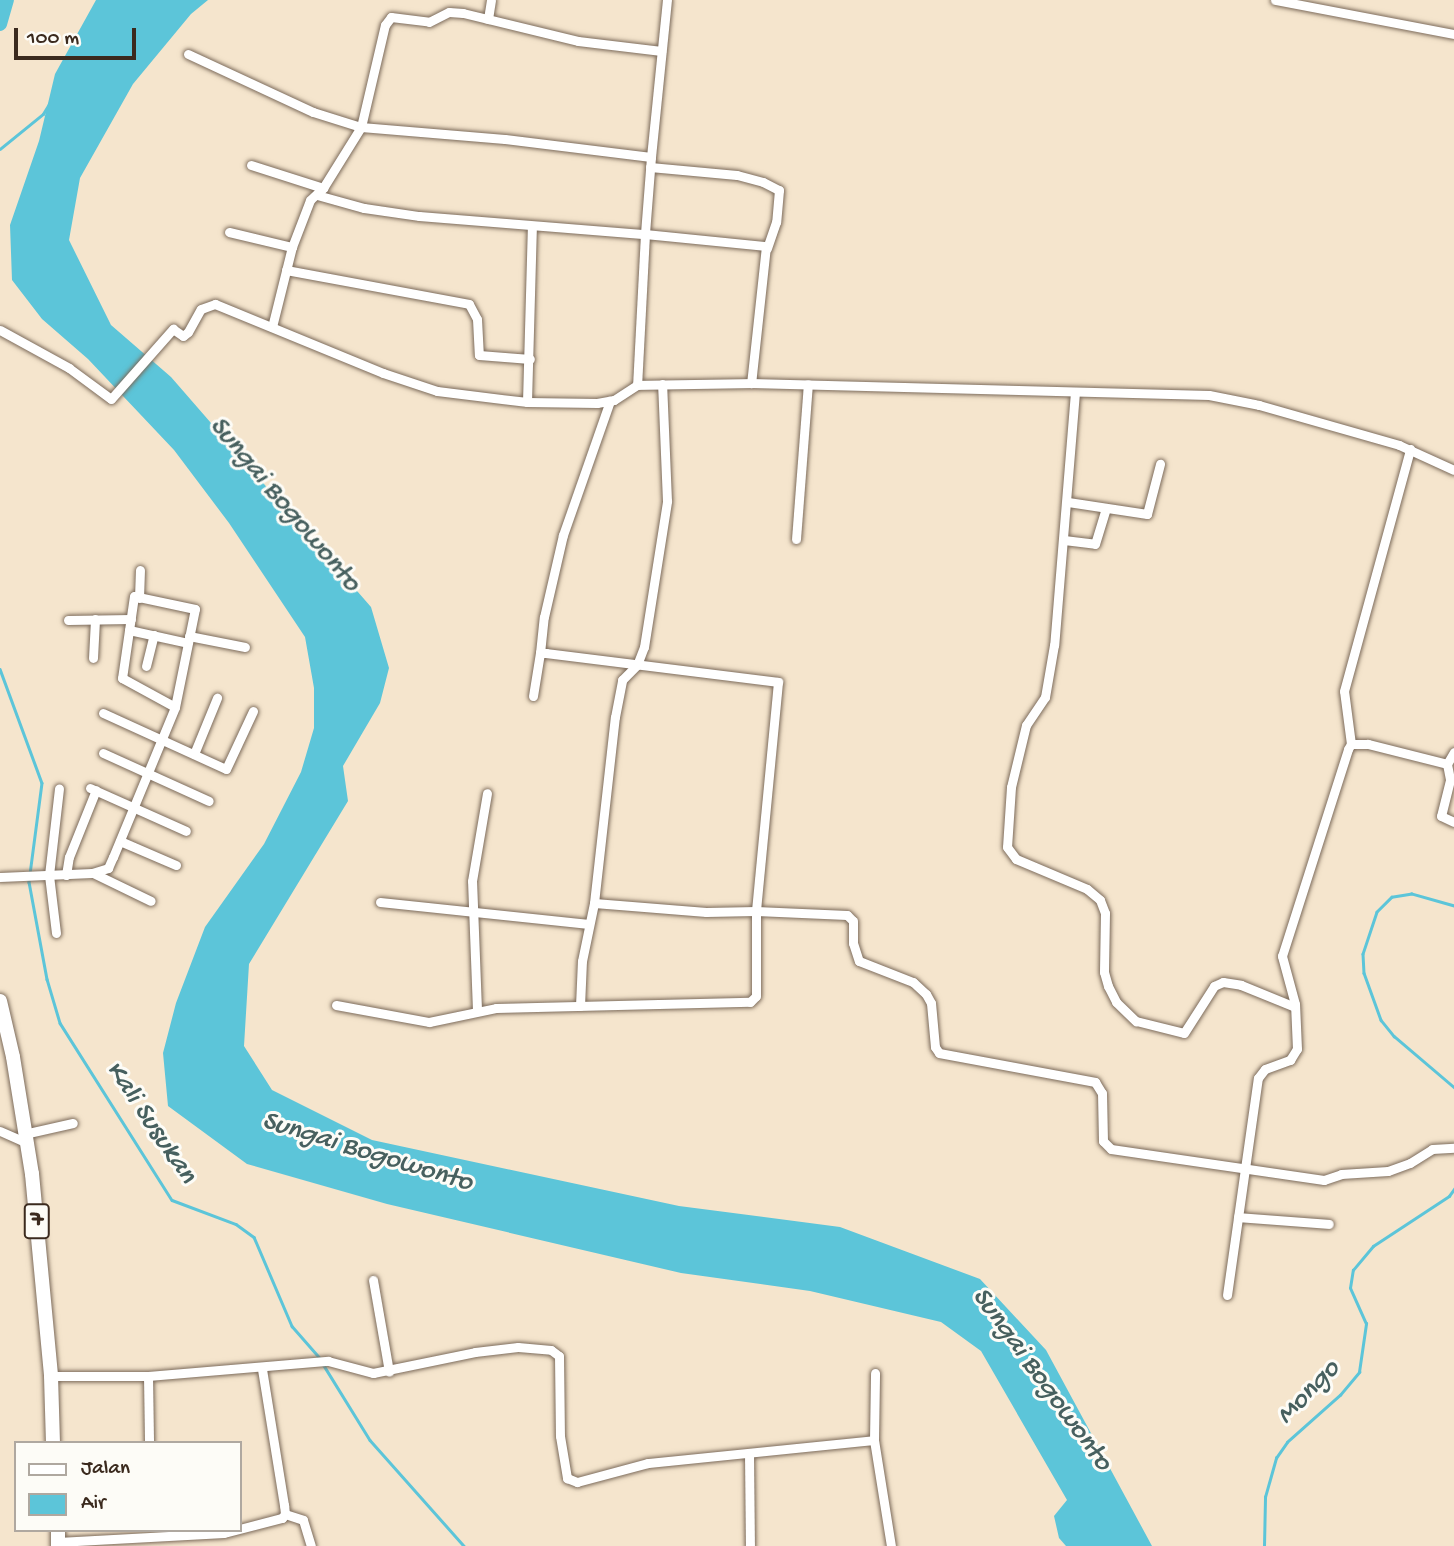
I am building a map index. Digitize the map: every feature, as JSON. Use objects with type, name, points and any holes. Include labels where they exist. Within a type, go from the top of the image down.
[{"type":"highway","name":"7","points":[[0,1002],[15,1069],[32,1174],[51,1376],[53,1441]]},
{"type":"street","points":[[488,19],[491,0]]},
{"type":"street","points":[[637,385],[645,234],[667,0]]},
{"type":"street","points":[[1275,0],[1454,34]]},
{"type":"street","points":[[272,327],[292,247],[310,200],[320,192],[361,127],[385,25],[391,17],[429,22],[449,12],[463,13],[578,41],[661,51]]},
{"type":"street","points":[[188,54],[313,112],[361,127],[531,142],[737,175],[779,190],[776,222],[767,248],[751,383]]},
{"type":"street","points":[[251,165],[364,208],[419,216],[762,244],[767,248]]},
{"type":"street","points":[[527,402],[532,226]]},
{"type":"street","points":[[229,232],[292,247]]},
{"type":"street","points":[[286,270],[469,304],[477,319],[479,355],[530,359]]},
{"type":"street","points":[[0,330],[69,368],[110,399],[117,396],[173,329],[183,335],[188,332],[201,309],[215,304],[383,373],[437,391],[527,402],[610,401],[637,385],[662,383],[1174,392],[1232,399],[1410,449],[1454,470]]},
{"type":"street","points":[[580,1006],[582,961],[594,903],[617,706],[622,680],[637,665],[644,647],[667,501],[662,383]]},
{"type":"street","points":[[796,539],[808,384]]},
{"type":"street","points":[[1075,392],[1055,645],[1045,697],[1026,725],[1011,787],[1007,847],[1016,859],[1087,889],[1100,900],[1105,914],[1104,972],[1108,986],[1116,1002],[1136,1021],[1184,1033],[1214,986],[1223,982],[1241,985],[1295,1007]]},
{"type":"street","points":[[533,696],[544,617],[563,535],[610,401]]},
{"type":"street","points":[[1227,1295],[1258,1078],[1265,1069],[1293,1058],[1298,1042],[1295,1007],[1282,956],[1351,744],[1344,691],[1410,449]]},
{"type":"street","points":[[1068,502],[1147,514],[1160,464]]},
{"type":"street","points":[[1064,540],[1095,544],[1106,509]]},
{"type":"street","points":[[139,570],[139,598]]},
{"type":"street","points":[[0,877],[92,873],[108,868],[164,740],[175,707],[195,609],[134,597],[122,678],[175,707]]},
{"type":"street","points":[[93,658],[95,619]]},
{"type":"street","points":[[68,620],[131,619]]},
{"type":"street","points":[[129,630],[245,647]]},
{"type":"street","points":[[146,666],[154,635]]},
{"type":"street","points":[[336,1005],[429,1023],[477,1010],[753,1001],[756,996],[755,911],[778,682],[540,653]]},
{"type":"street","points":[[194,754],[217,698]]},
{"type":"street","points":[[103,713],[226,769],[253,710]]},
{"type":"street","points":[[1351,744],[1368,744],[1447,764]]},
{"type":"street","points":[[1454,752],[1447,764],[1450,780],[1441,816],[1454,822]]},
{"type":"street","points":[[103,753],[208,801]]},
{"type":"street","points":[[56,933],[49,875],[59,789]]},
{"type":"street","points":[[66,875],[69,856],[93,789],[187,831]]},
{"type":"street","points":[[477,1010],[472,881],[487,793]]},
{"type":"street","points":[[120,841],[176,864]]},
{"type":"street","points":[[92,873],[151,901]]},
{"type":"street","points":[[380,902],[589,924]]},
{"type":"street","points":[[594,903],[706,912],[806,911],[849,916],[853,921],[853,943],[859,961],[913,982],[926,994],[931,1003],[935,1047],[939,1053],[1095,1082],[1102,1093],[1103,1141],[1107,1147],[1324,1180],[1341,1174],[1388,1171],[1410,1163],[1432,1149],[1453,1148]]},
{"type":"street","points":[[0,1131],[25,1138],[73,1123]]},
{"type":"street","points":[[1238,1217],[1329,1224]]},
{"type":"street","points":[[373,1280],[389,1372]]},
{"type":"street","points":[[51,1376],[148,1377],[205,1370],[262,1369],[328,1361],[373,1373],[389,1372],[485,1350],[517,1347],[554,1351],[559,1356],[560,1436],[567,1478],[577,1482],[648,1463],[874,1440]]},
{"type":"street","points":[[262,1369],[285,1514]]},
{"type":"street","points":[[875,1373],[874,1440],[891,1546]]},
{"type":"street","points":[[148,1377],[149,1441]]},
{"type":"street","points":[[749,1454],[751,1546]]},
{"type":"street","points":[[242,1530],[277,1521],[285,1514]]},
{"type":"street","points":[[285,1514],[303,1520],[311,1546]]},
{"type":"street","points":[[58,1539],[113,1535],[163,1542],[234,1532]]},
{"type":"water","name":"Sungai Bogowonto","points":[[96,0],[208,0],[191,14],[133,84],[80,178],[69,240],[111,325],[171,377],[371,607],[389,668],[380,703],[343,766],[348,801],[249,964],[244,1046],[272,1090],[372,1140],[679,1206],[840,1227],[980,1279],[1046,1350],[1152,1546],[1066,1546],[1059,1538],[1054,1516],[1067,1500],[981,1351],[941,1322],[810,1291],[681,1273],[387,1204],[247,1164],[168,1106],[163,1053],[176,1003],[205,927],[264,844],[301,772],[314,728],[314,688],[305,637],[229,523],[174,450],[88,359],[42,319],[12,280],[10,225],[39,141],[55,74]]},
{"type":"waterway","points":[[0,24],[7,0]]},
{"type":"waterway","name":"Kali Susukan","points":[[0,149],[43,114],[49,104]]},
{"type":"waterway","name":"Kali Susukan","points":[[0,669],[42,783],[29,882],[47,979],[60,1023],[172,1200],[236,1224],[254,1237],[292,1326],[320,1358]]},
{"type":"waterway","name":"Mongo","points":[[1454,906],[1412,894],[1392,897],[1377,912],[1363,954],[1364,973],[1381,1020],[1394,1036],[1454,1087]]},
{"type":"waterway","name":"Mongo","points":[[1264,1546],[1265,1497],[1276,1458],[1287,1442],[1340,1395],[1359,1372],[1366,1324],[1350,1288],[1353,1270],[1373,1246],[1449,1196],[1454,1189]]},
{"type":"waterway","name":"Kali Susukan","points":[[323,1364],[370,1440],[464,1546]]}]
